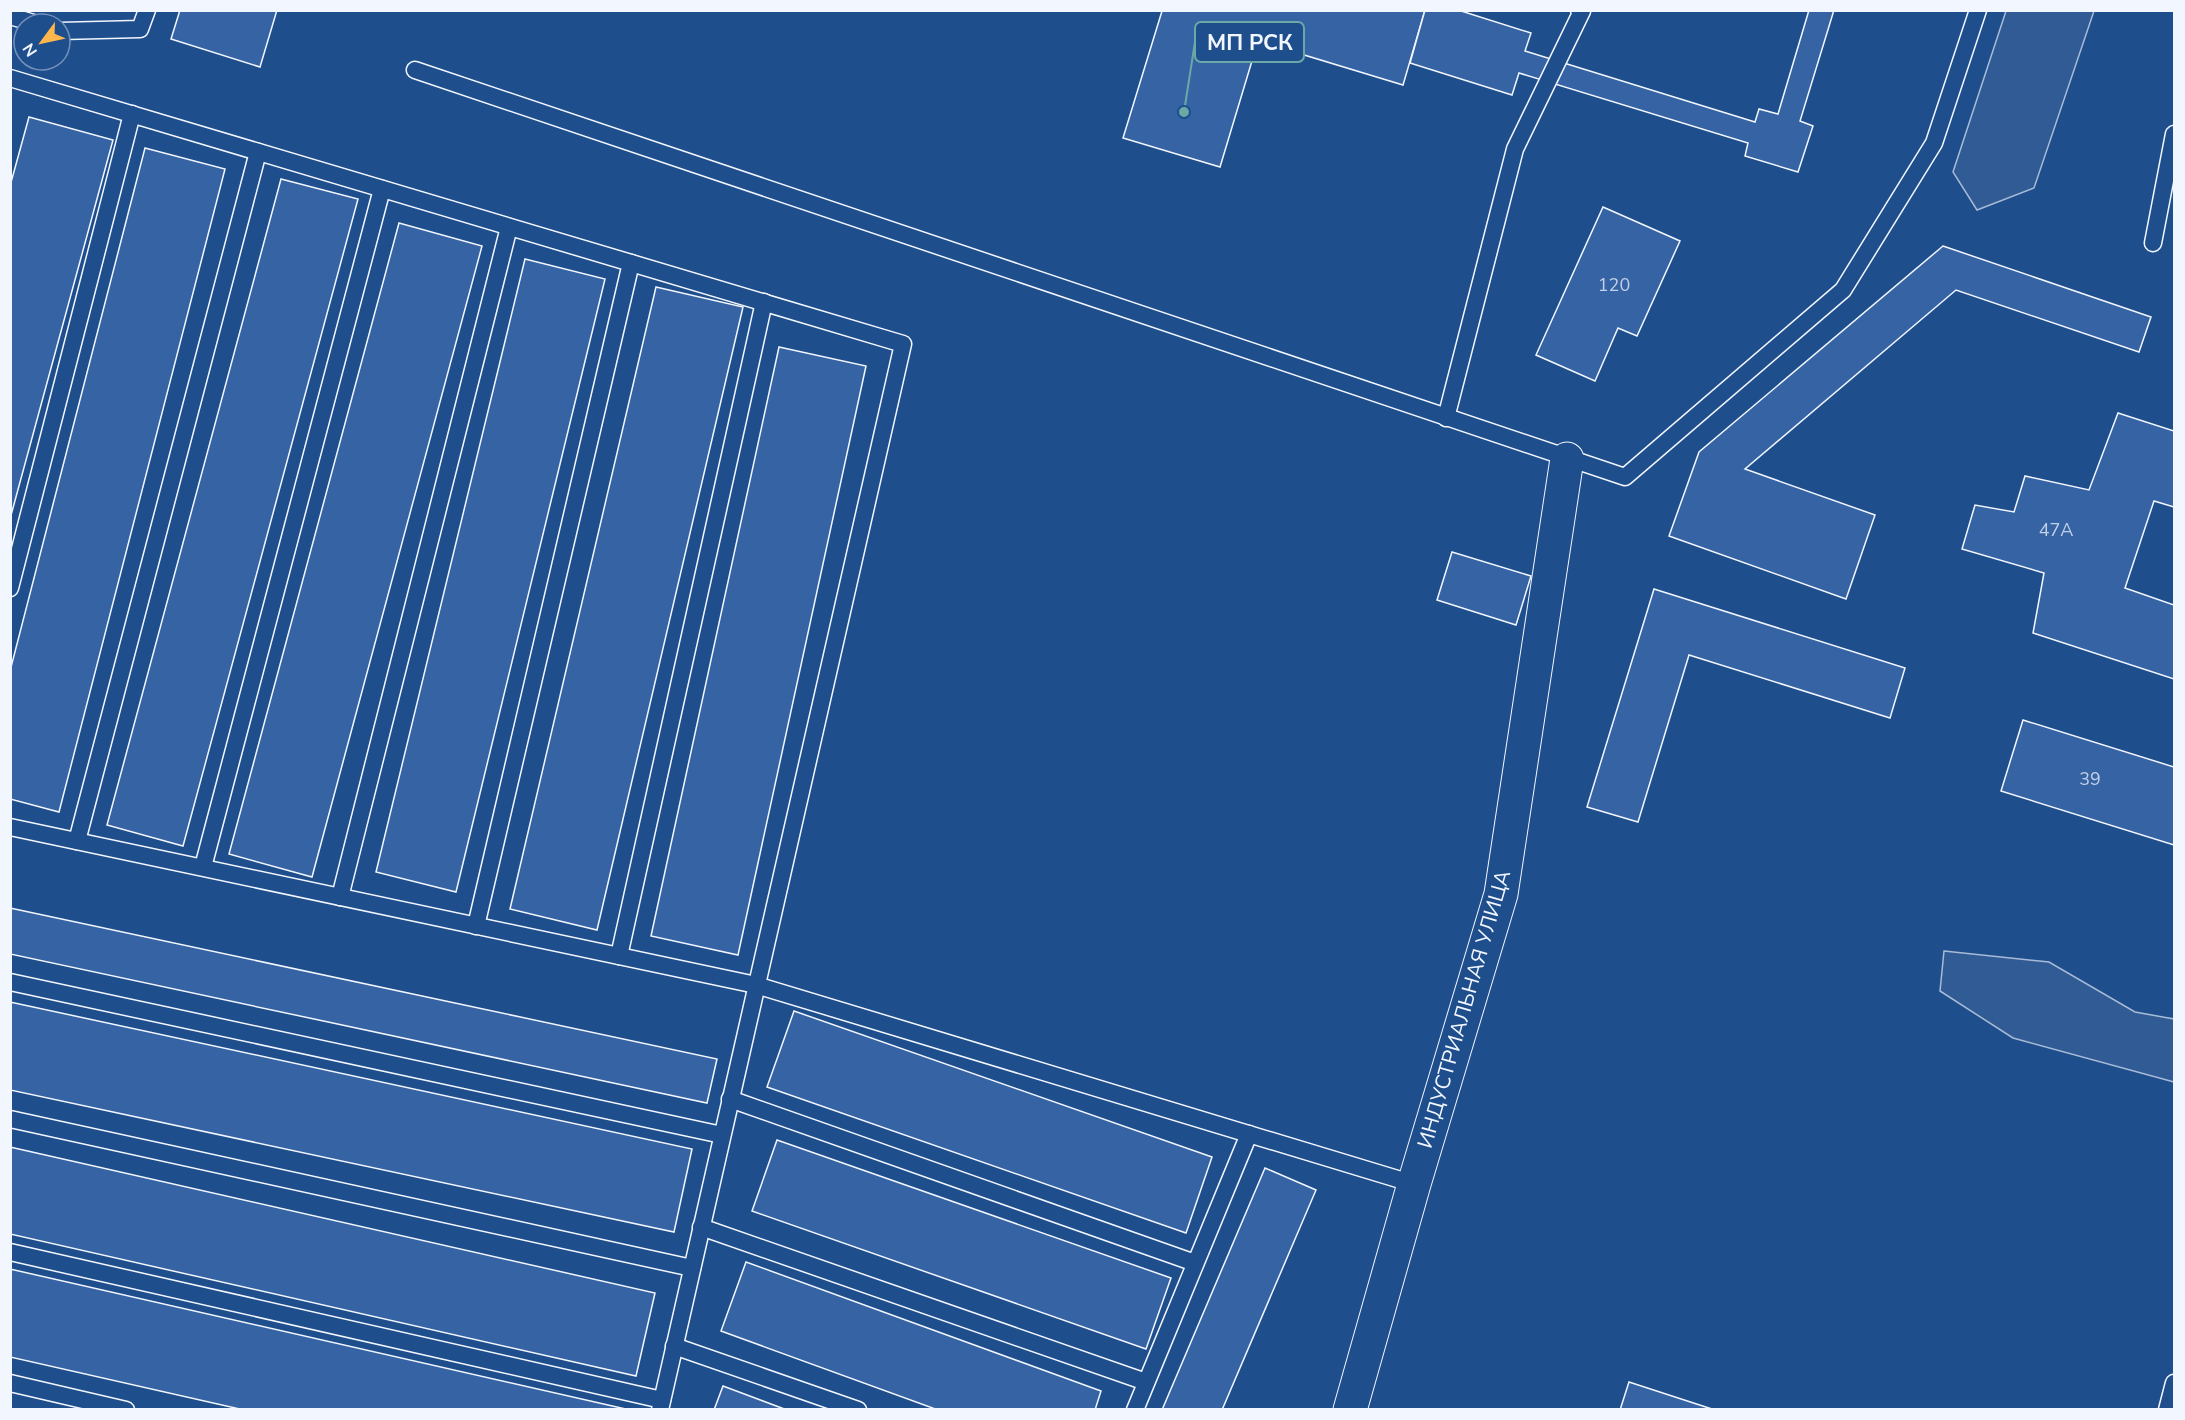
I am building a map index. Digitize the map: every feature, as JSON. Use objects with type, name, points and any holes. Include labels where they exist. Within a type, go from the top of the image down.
[{"type":"street","name":"ИНДУСТРИАЛЬНАЯ УЛИЦА","points":[[1350,1410],[1414,1184],[1501,894],[1568,459]]},
{"type":"lane","points":[[72,31],[140,29],[147,10]]},
{"type":"lane","points":[[1446,418],[1515,149],[1582,11],[1579,10]]},
{"type":"lane","points":[[415,70],[1625,477],[1843,290],[1934,143],[1978,10]]},
{"type":"lane","points":[[10,1252],[661,1405],[903,344],[132,114],[12,85]]},
{"type":"lane","points":[[10,588],[132,114]]},
{"type":"lane","points":[[2153,243],[2175,134]]},
{"type":"lane","points":[[77,841],[258,152]]},
{"type":"lane","points":[[202,867],[382,189]]},
{"type":"lane","points":[[340,897],[509,227]]},
{"type":"lane","points":[[476,926],[631,263]]},
{"type":"lane","points":[[619,956],[764,302]]},
{"type":"lane","points":[[10,827],[756,985],[1414,1184]]},
{"type":"lane","points":[[10,982],[722,1135]]},
{"type":"lane","points":[[730,1099],[1195,1263]]},
{"type":"lane","points":[[10,1119],[692,1268]]},
{"type":"lane","points":[[1135,1410],[1249,1134]]},
{"type":"lane","points":[[701,1227],[1146,1382]]},
{"type":"lane","points":[[674,1346],[858,1410]]},
{"type":"lane","points":[[10,1383],[126,1410]]},
{"type":"lane","points":[[2167,1410],[2175,1383]]},
{"type":"shaded area","points":[[2006,11],[2094,11],[2034,188],[1977,210],[1953,172]]},
{"type":"shaded area","points":[[1944,951],[2049,962],[2135,1012],[2174,1019],[2174,1082],[2013,1038],[1940,991]]},
{"type":"building","points":[[180,10],[277,10],[260,67],[171,39]]},
{"type":"building","points":[[1158,10],[1425,10],[1403,85],[1258,41],[1220,167],[1123,138],[1162,11]]},
{"type":"building","points":[[1425,10],[1458,10],[1531,33],[1525,51],[1755,122],[1759,109],[1778,114],[1809,10],[1834,10],[1800,121],[1813,126],[1798,172],[1745,156],[1748,143],[1519,73],[1512,95],[1410,63]]},
{"type":"building","points":[[29,117],[113,140],[10,519],[10,186]]},
{"type":"building","points":[[145,148],[225,169],[59,812],[10,799],[10,671]]},
{"type":"building","points":[[281,179],[358,199],[183,846],[107,825]]},
{"type":"building","points":[[1603,207],[1680,241],[1637,336],[1618,328],[1595,381],[1536,355]]},
{"type":"building","points":[[399,223],[482,246],[312,877],[229,854]]},
{"type":"building","points":[[1943,246],[2151,317],[2139,352],[1956,290],[1745,469],[1875,515],[1846,599],[1669,536],[1699,452]]},
{"type":"building","points":[[525,259],[605,279],[456,892],[376,872]]},
{"type":"building","points":[[656,287],[743,307],[597,930],[510,909]]},
{"type":"building","points":[[779,347],[866,366],[738,955],[651,936]]},
{"type":"building","points":[[2118,413],[2174,431],[2174,507],[2154,501],[2125,588],[2174,605],[2174,679],[2033,633],[2044,573],[1962,549],[1975,505],[2014,512],[2025,476],[2089,490]]},
{"type":"building","points":[[1452,552],[1531,576],[1516,625],[1437,600]]},
{"type":"building","points":[[1654,589],[1905,668],[1890,718],[1689,655],[1638,822],[1587,807]]},
{"type":"building","points":[[2023,720],[2174,767],[2174,845],[2001,791]]},
{"type":"building","points":[[10,908],[717,1059],[707,1103],[10,954]]},
{"type":"building","points":[[10,1002],[692,1149],[674,1232],[10,1090]]},
{"type":"building","points":[[794,1011],[1212,1157],[1186,1233],[767,1087]]},
{"type":"building","points":[[777,1140],[1171,1278],[1146,1349],[752,1211]]},
{"type":"building","points":[[10,1147],[655,1293],[636,1376],[10,1234]]},
{"type":"building","points":[[1265,1168],[1316,1190],[1222,1410],[1162,1410]]},
{"type":"building","points":[[746,1262],[1101,1391],[1095,1410],[938,1410],[721,1331]]},
{"type":"building","points":[[10,1269],[630,1410],[244,1410],[10,1357]]},
{"type":"building","points":[[1629,1382],[1715,1410],[1620,1410]]},
{"type":"building","points":[[723,1386],[787,1410],[714,1410]]},
{"type":"place","name":"МП РСК","points":[[1184,112]]}]
